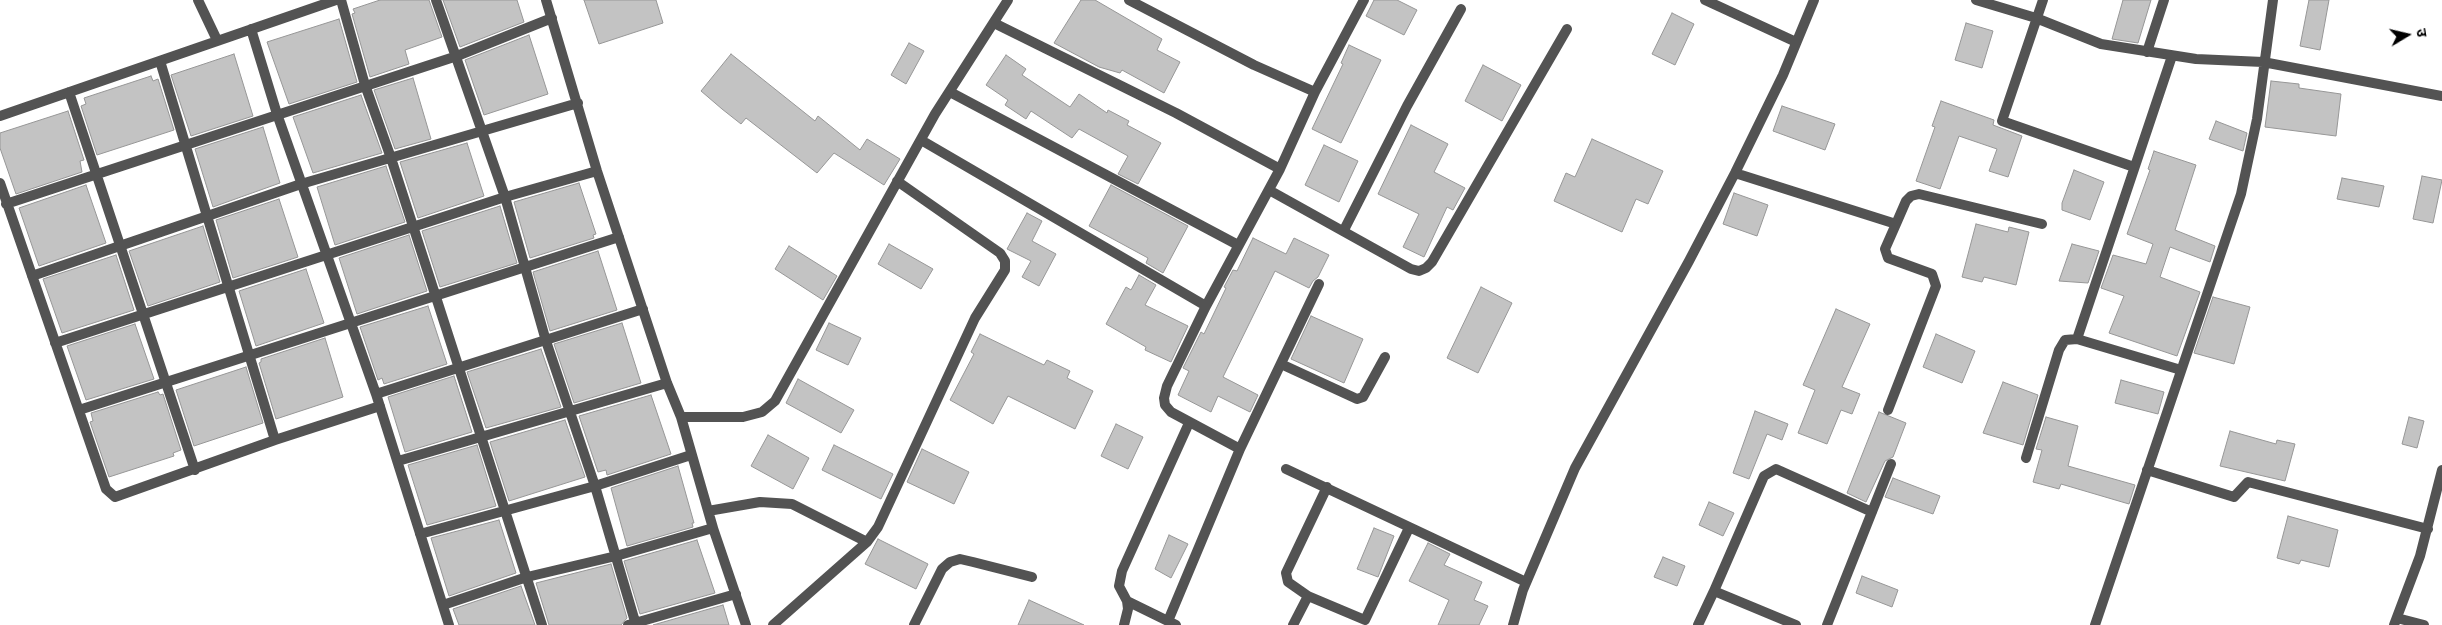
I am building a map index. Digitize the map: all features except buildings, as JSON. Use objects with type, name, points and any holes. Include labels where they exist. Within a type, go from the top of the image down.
[{"type":"street","points":[[198,0],[217,40]]},
{"type":"street","points":[[0,116],[336,0]]},
{"type":"street","points":[[341,0],[365,86],[391,158],[542,625]]},
{"type":"street","points":[[436,0],[505,197],[527,268],[546,341],[595,486],[616,556],[633,624],[736,594]]},
{"type":"street","points":[[546,0],[597,171],[667,383],[681,417],[713,528],[746,625]]},
{"type":"street","points":[[681,417],[743,417],[762,412],[775,401],[920,140],[1008,0]]},
{"type":"street","points":[[1129,0],[1254,64],[1315,92]]},
{"type":"street","points":[[1240,449],[1171,412],[1165,405],[1164,398],[1167,386],[1206,306],[1280,169],[1315,92],[1364,0]]},
{"type":"street","points":[[1705,0],[1796,42]]},
{"type":"street","points":[[1513,625],[1526,582],[1575,468],[1690,261],[1735,173],[1814,0]]},
{"type":"street","points":[[1976,0],[2036,18],[2101,44],[2172,56],[2263,62],[2442,96]]},
{"type":"street","points":[[2043,0],[2002,121],[2134,167]]},
{"type":"street","points":[[2147,52],[2164,0]]},
{"type":"street","points":[[2095,625],[2241,194],[2257,119],[2263,62],[2273,0]]},
{"type":"street","points":[[1344,230],[1407,106],[1461,9]]},
{"type":"street","points":[[6,204],[456,56],[552,18]]},
{"type":"street","points":[[994,23],[1176,113],[1280,169]]},
{"type":"street","points":[[251,29],[276,114],[380,406],[449,625]]},
{"type":"street","points":[[1269,190],[1344,230],[1411,269],[1420,271],[1426,268],[1432,262],[1568,29]]},
{"type":"street","points":[[2077,339],[2172,56]]},
{"type":"street","points":[[160,60],[275,440]]},
{"type":"street","points":[[69,92],[195,470]]},
{"type":"street","points":[[950,92],[1238,245]]},
{"type":"street","points":[[32,276],[301,184],[578,103]]},
{"type":"street","points":[[920,140],[1206,306]]},
{"type":"street","points":[[55,343],[505,197],[597,171]]},
{"type":"street","points":[[1735,173],[1896,224]]},
{"type":"street","points":[[773,625],[867,542],[878,527],[975,318],[1005,270],[1005,261],[1000,253],[898,181]]},
{"type":"street","points":[[0,183],[106,489],[115,497],[275,440],[380,406]]},
{"type":"street","points":[[1888,410],[1936,286],[1932,274],[1888,258],[1885,249],[1910,196],[1919,194],[2042,224]]},
{"type":"street","points":[[79,410],[250,357],[619,237]]},
{"type":"street","points":[[1127,601],[1172,623],[1240,449],[1319,284]]},
{"type":"street","points":[[376,394],[643,309]]},
{"type":"street","points":[[2026,458],[2059,350],[2065,340],[2077,339],[2181,370]]},
{"type":"street","points":[[1281,364],[1356,399],[1363,397],[1385,357]]},
{"type":"street","points":[[398,461],[667,383]]},
{"type":"street","points":[[1124,625],[1127,601],[1119,586],[1122,571],[1190,423]]},
{"type":"street","points":[[420,534],[595,486],[691,455]]},
{"type":"street","points":[[1828,625],[1892,464]]},
{"type":"street","points":[[1286,469],[1526,582]]},
{"type":"street","points":[[1698,625],[1764,476],[1776,469],[1872,512]]},
{"type":"street","points":[[2147,470],[2234,497],[2248,482],[2428,529]]},
{"type":"street","points":[[2424,625],[2396,622],[2428,529],[2442,470]]},
{"type":"street","points":[[1327,487],[1286,572],[1288,582],[1308,596],[1365,620],[1408,528]]},
{"type":"street","points":[[708,510],[760,502],[792,504],[867,542]]},
{"type":"street","points":[[443,605],[528,577],[616,556],[713,528]]},
{"type":"street","points":[[914,625],[942,569],[950,562],[960,559],[1032,577]]},
{"type":"street","points":[[1714,591],[1796,625]]},
{"type":"street","points":[[1293,625],[1308,596]]}]
